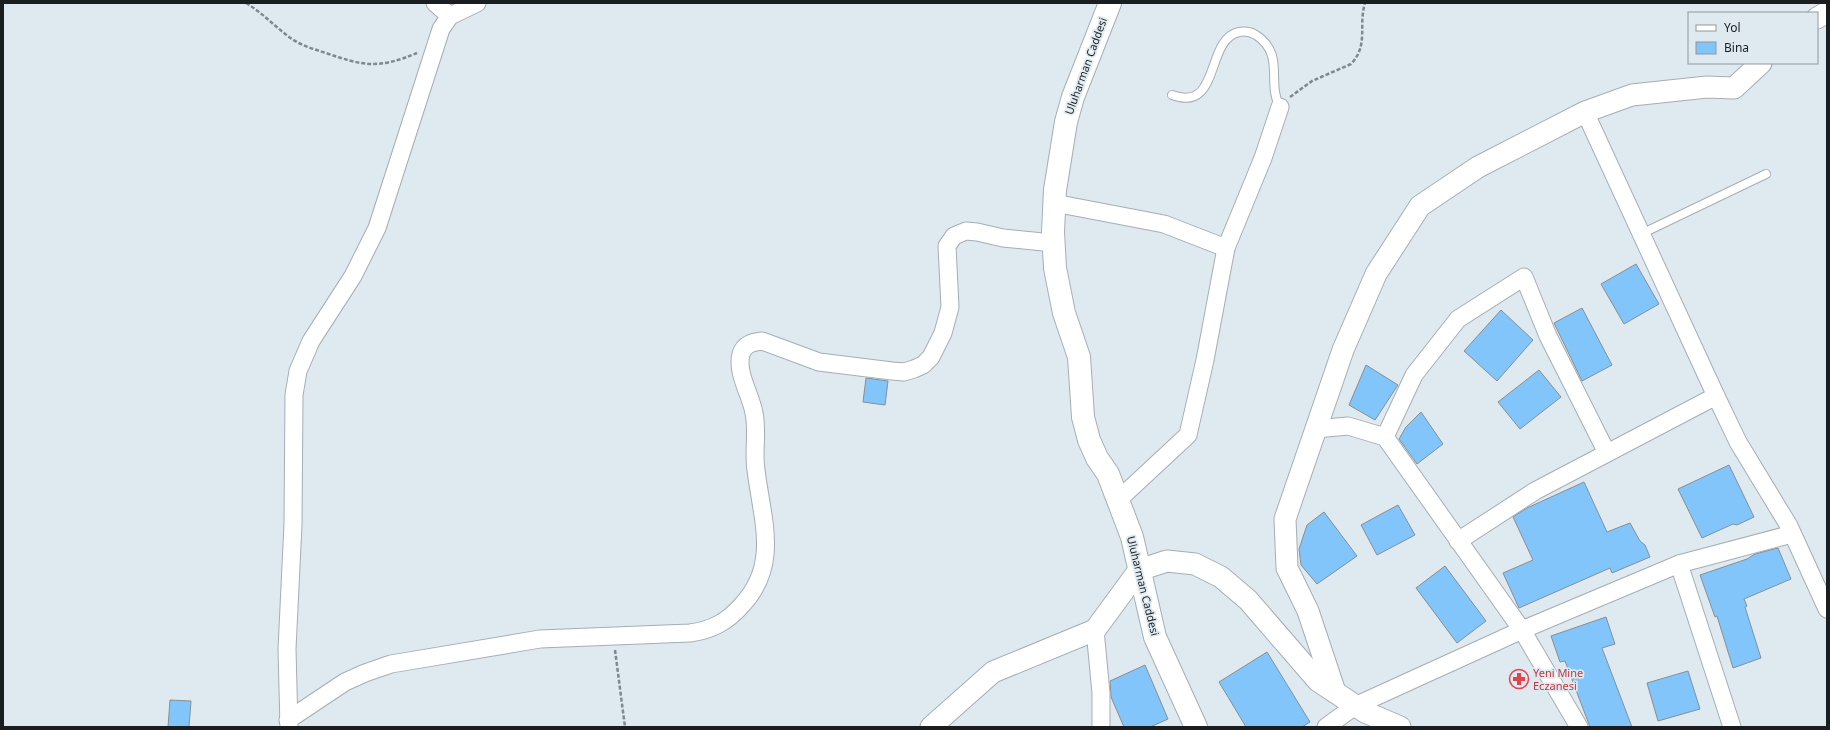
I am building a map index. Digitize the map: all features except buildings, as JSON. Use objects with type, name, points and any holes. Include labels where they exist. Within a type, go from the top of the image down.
[{"type":"main road","name":"Uluharman Caddesi","points":[[1110,3],[1069,109],[1058,169],[1054,203],[1053,243],[1055,268],[1064,313],[1079,356],[1085,429],[1097,458],[1108,474],[1117,501],[1132,537],[1155,637],[1196,727]]},
{"type":"street","points":[[435,3],[450,16]]},
{"type":"street","points":[[289,723],[287,649],[293,524],[294,395],[298,371],[311,340],[353,276],[377,228],[441,29],[450,16],[477,3]]},
{"type":"street","points":[[1818,17],[1827,12]]},
{"type":"street","points":[[1335,692],[1308,611],[1287,568],[1285,519],[1343,350],[1376,274],[1420,206],[1478,167],[1585,112],[1632,96],[1707,87],[1734,88],[1760,64]]},
{"type":"street","points":[[1117,501],[1188,435],[1205,360],[1226,248],[1263,158],[1280,107]]},
{"type":"street","points":[[1585,112],[1738,442],[1792,534],[1827,609]]},
{"type":"street","points":[[1054,203],[1164,224],[1226,248]]},
{"type":"street","points":[[289,723],[345,682],[391,664],[540,639],[663,635],[704,631],[725,621],[748,598],[756,586],[765,562],[766,547],[756,469],[755,415],[741,364],[741,355],[744,349],[749,344],[762,341],[805,358],[837,365],[904,372],[914,369],[923,365],[931,357],[943,333],[950,307],[947,252],[950,240],[954,236],[966,231],[1003,238],[1053,243]]},
{"type":"street","points":[[1385,437],[1414,375],[1458,319],[1524,277],[1548,336],[1607,453]]},
{"type":"street","points":[[1458,541],[1535,491],[1716,396]]},
{"type":"street","points":[[1316,429],[1348,426],[1385,437],[1522,630],[1578,727]]},
{"type":"street","points":[[1326,727],[1355,706],[1522,630],[1679,564],[1792,534]]},
{"type":"street","points":[[931,727],[993,672],[1095,630],[1139,570],[1167,561],[1195,564],[1221,577],[1248,600],[1318,681],[1365,712],[1400,727]]},
{"type":"street","points":[[1679,564],[1732,727]]},
{"type":"street","points":[[1095,630],[1101,693],[1100,727]]},
{"type":"lane","points":[[1172,95],[1185,98],[1192,97],[1202,90],[1208,81],[1219,52],[1228,36],[1240,31],[1255,34],[1260,37],[1272,54],[1275,68],[1276,99],[1280,107]]},
{"type":"lane","points":[[1641,234],[1766,174]]},
{"type":"path","points":[[246,3],[266,16],[282,32],[301,45],[351,62],[381,64],[401,60],[417,54],[434,52]]},
{"type":"path","points":[[1280,107],[1303,86],[1321,76],[1351,64],[1356,59],[1362,47],[1362,19],[1365,3]]},
{"type":"path","points":[[613,636],[626,727]]},
{"type":"place","name":"Yeni Mine Eczanesi","points":[[1519,679]]}]
